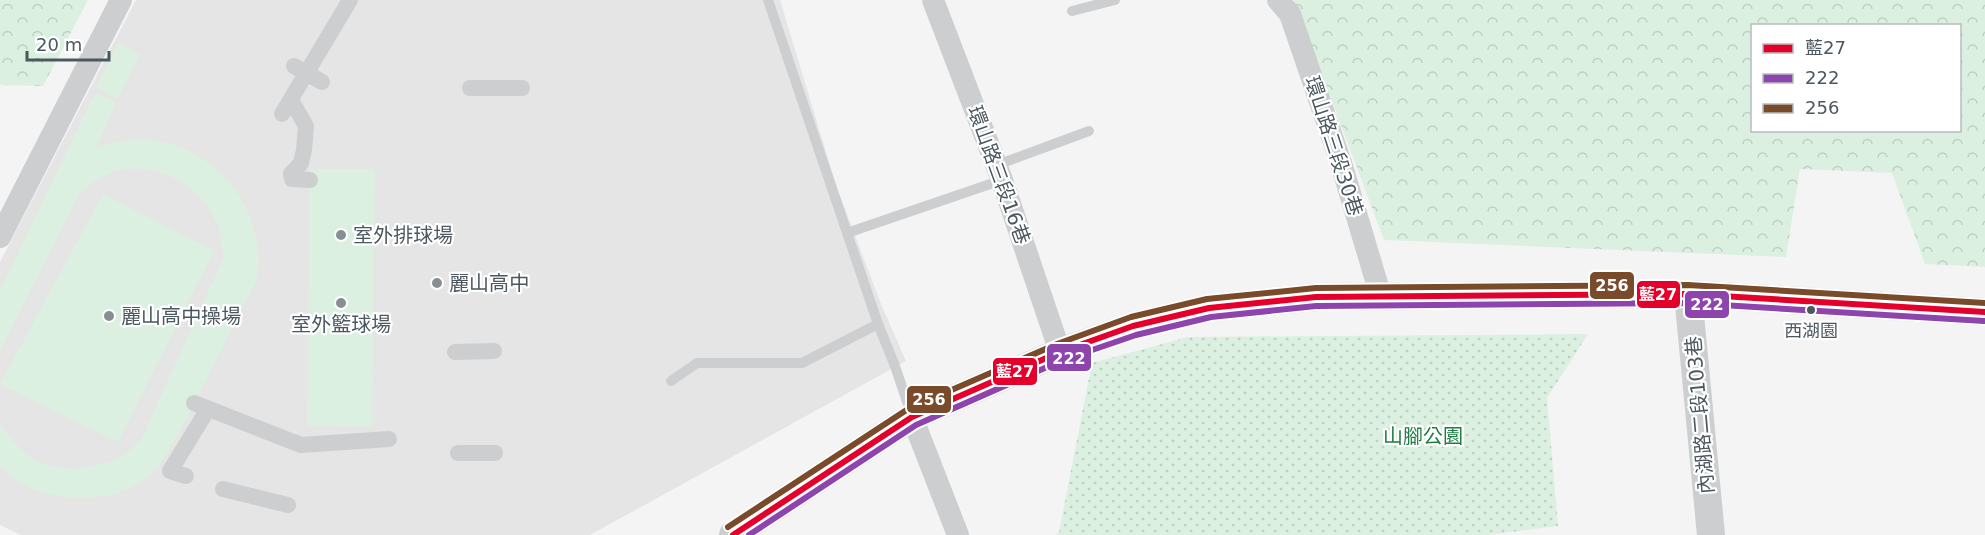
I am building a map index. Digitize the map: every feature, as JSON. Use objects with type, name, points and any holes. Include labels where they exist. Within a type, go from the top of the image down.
[{"type":"street","points":[[0,237],[121,0]]},
{"type":"street","points":[[310,180],[292,179],[291,174],[302,163],[306,126],[287,107],[350,0]]},
{"type":"street","name":"環山路三段16巷","points":[[933,0],[1000,173],[1060,352]]},
{"type":"street","name":"環山路三段30巷","points":[[1278,0],[1290,14],[1341,163],[1381,297]]},
{"type":"street","points":[[470,88],[522,88]]},
{"type":"street","points":[[733,535],[912,417],[1060,352],[1133,326],[1209,308],[1316,297],[1688,294],[1985,312]]},
{"type":"street","name":"內湖路二段103巷","points":[[1688,294],[1711,535]]},
{"type":"street","points":[[455,352],[494,351]]},
{"type":"street","points":[[186,476],[170,471],[201,406],[301,445],[389,439]]},
{"type":"street","points":[[912,417],[958,535]]},
{"type":"street","points":[[458,453],[495,453]]},
{"type":"street","points":[[223,489],[288,505]]},
{"type":"lane","points":[[768,0],[912,417]]},
{"type":"lane","points":[[1072,10],[1115,0]]},
{"type":"lane","points":[[847,233],[1000,173],[1089,131]]},
{"type":"lane","points":[[671,381],[697,363],[802,363],[878,324]]},
{"type":"shaded area","name":"麗山高中","points":[[136,0],[780,0],[836,185],[881,304],[906,361],[590,535],[21,535],[0,525],[0,262]]},
{"type":"green space","points":[[0,0],[88,0],[43,86],[0,85]]},
{"type":"green space","points":[[1294,0],[1985,0],[1985,267],[1925,264],[1892,173],[1800,169],[1786,257],[1384,240]]},
{"type":"green space","points":[[118,43],[140,54],[118,99],[96,88]]},
{"type":"green space","points":[[95,93],[116,102],[96,148],[128,140],[158,141],[187,150],[212,166],[233,188],[249,214],[257,244],[257,276],[187,417],[158,467],[142,481],[126,490],[89,498],[70,498],[33,489],[17,481],[0,466],[0,424],[23,451],[35,460],[51,466],[73,468],[97,465],[127,453],[141,440],[224,257],[220,232],[213,215],[205,202],[182,182],[155,171],[125,169],[113,172],[80,192],[0,351],[0,291]]},
{"type":"green space","name":"室外籃球場","points":[[310,169],[375,169],[372,427],[307,426]]},
{"type":"green space","name":"麗山高中操場","points":[[103,194],[214,251],[118,442],[0,384]]},
{"type":"green space","name":"山腳公園","points":[[1588,334],[1547,398],[1558,526],[1488,535],[1056,535],[1059,532],[1092,363],[1188,337]]},
{"type":"transit line","name":"256","points":[[728,527],[908,409],[1057,344],[1131,317],[1207,299],[1316,288],[1688,285],[1985,303]]},
{"type":"transit line","name":"藍27","points":[[733,535],[912,417],[1060,352],[1133,326],[1209,308],[1316,297],[1688,294],[1985,312]]},
{"type":"transit line","name":"222","points":[[749,535],[916,425],[1063,360],[1136,335],[1211,317],[1316,306],[1688,303],[1984,321]]},
{"type":"place","name":"室外排球場","points":[[341,235]]},
{"type":"place","name":"麗山高中","points":[[437,283]]},
{"type":"place","name":"室外籃球場","points":[[341,303]]},
{"type":"place","name":"西湖園","points":[[1811,310]]},
{"type":"place","name":"麗山高中操場","points":[[109,316]]}]
